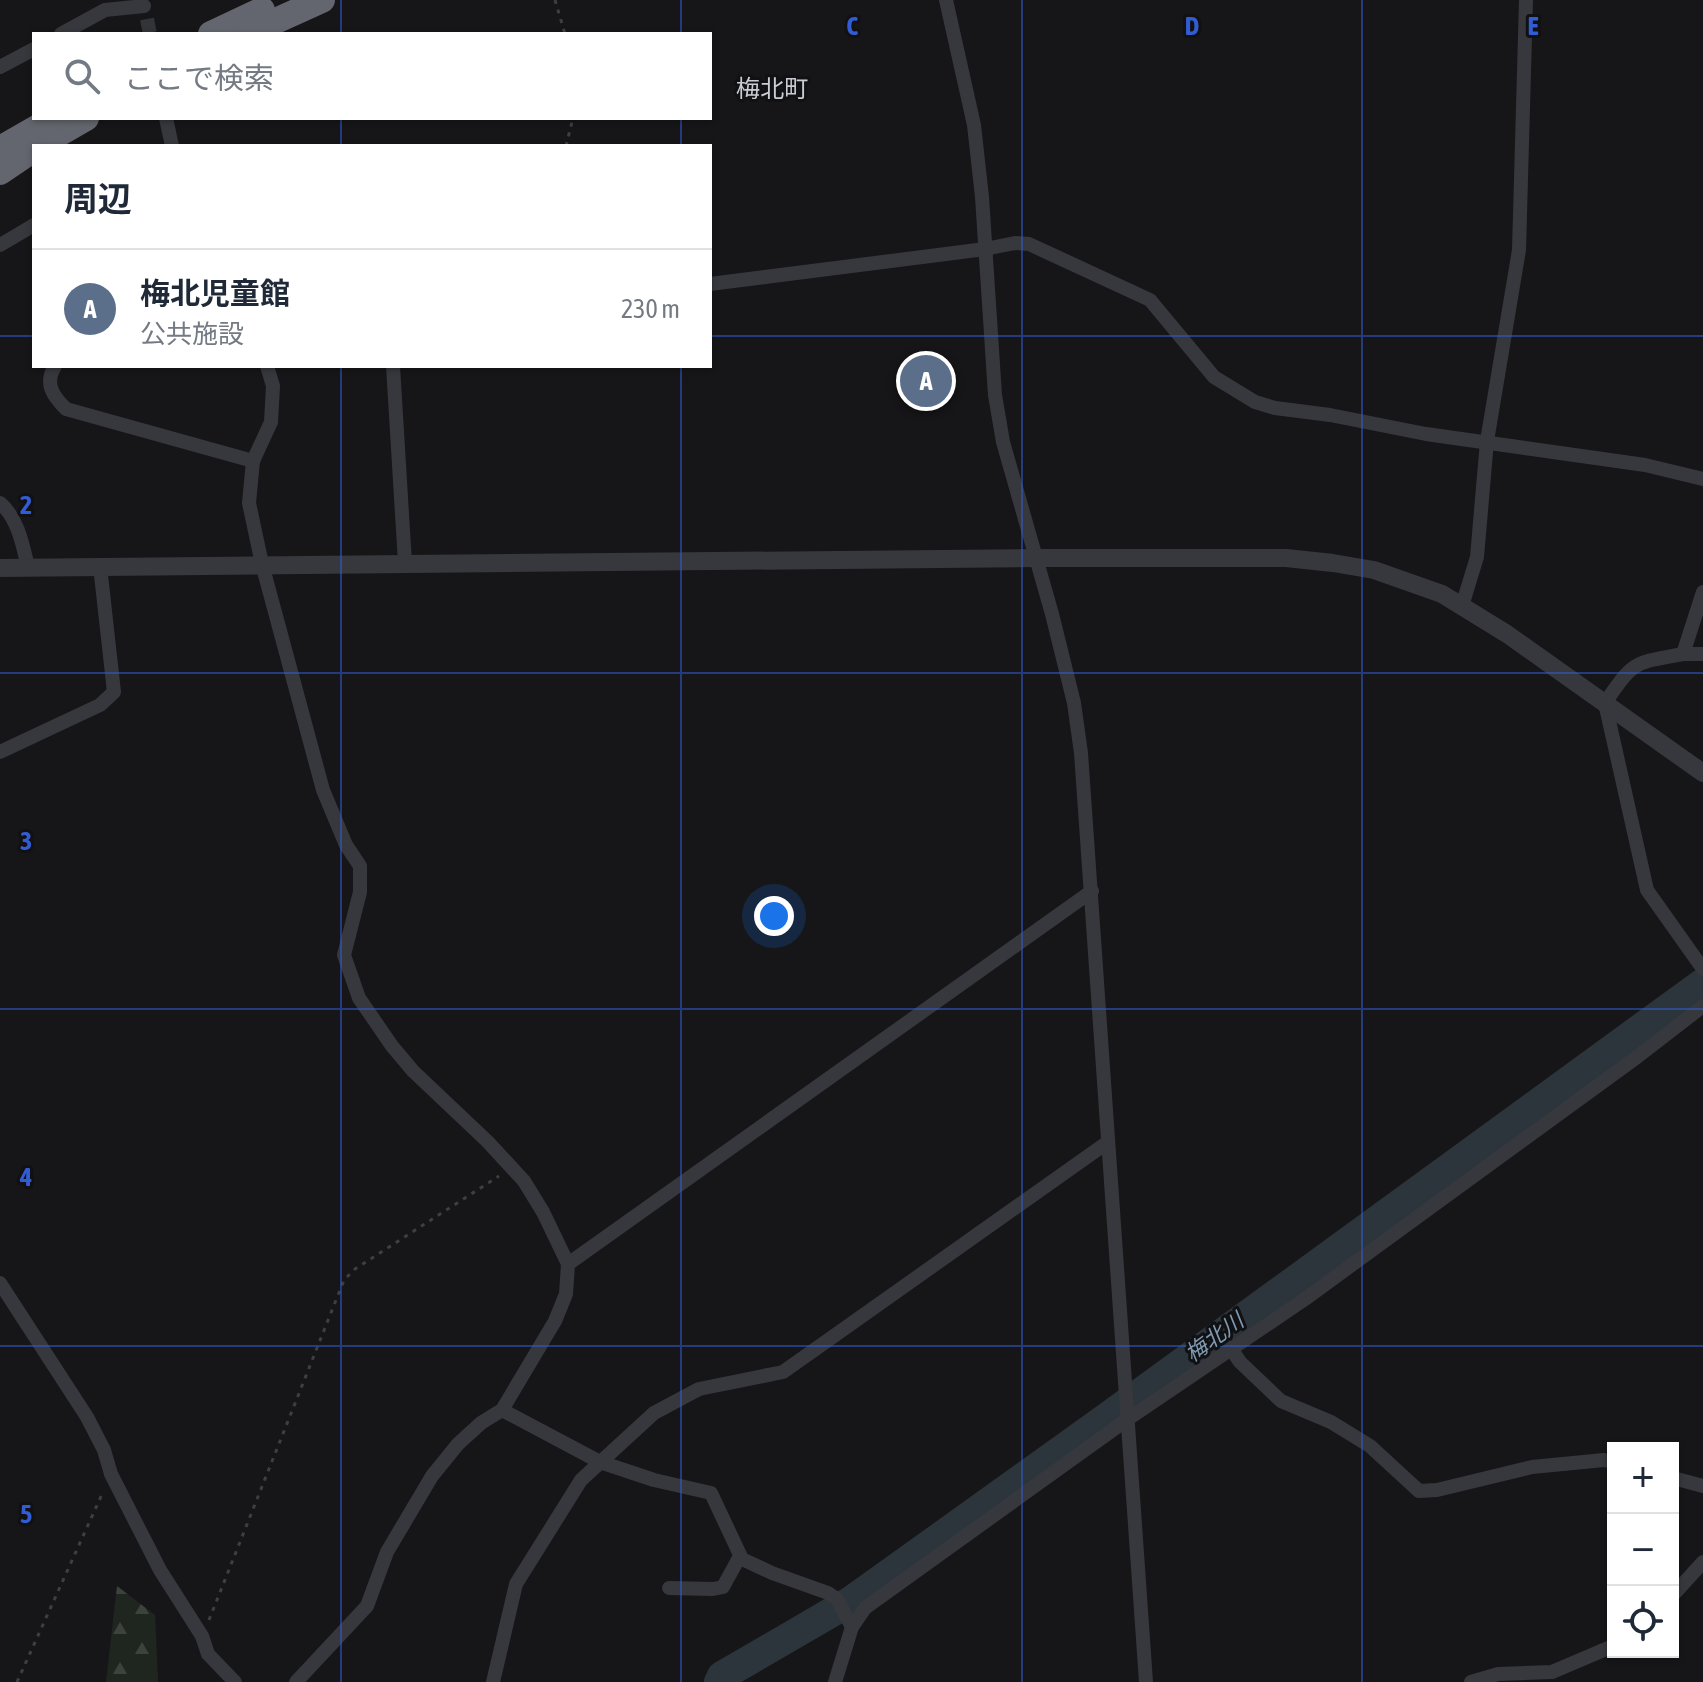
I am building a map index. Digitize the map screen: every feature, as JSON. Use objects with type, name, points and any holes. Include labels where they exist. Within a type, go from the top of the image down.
[{"type":"highway","points":[[215,32],[284,0]]},
{"type":"highway","points":[[251,32],[322,0]]},
{"type":"highway","points":[[0,170],[28,143],[81,120]]},
{"type":"street","points":[[946,0],[974,125],[997,407],[1003,442],[1074,703],[1084,782],[1146,1682]]},
{"type":"street","points":[[1462,606],[1477,557],[1487,441],[1519,250],[1526,0]]},
{"type":"street","points":[[65,32],[105,10],[144,9]]},
{"type":"street","points":[[0,67],[32,50]]},
{"type":"street","points":[[166,120],[172,144]]},
{"type":"street","points":[[0,245],[32,226]]},
{"type":"street","points":[[712,284],[1015,243],[1029,244],[1150,300],[1214,377],[1255,402],[1426,434],[1645,465],[1703,479]]},
{"type":"street","points":[[54,368],[49,375],[50,387],[66,409],[253,461]]},
{"type":"street","points":[[268,368],[273,386],[271,422],[253,461],[249,503],[262,564],[323,790],[346,845],[360,866],[360,892],[344,955],[359,998],[392,1046],[413,1071],[524,1181],[568,1264],[566,1294],[555,1321],[502,1410],[481,1423],[458,1444],[432,1476],[387,1552],[367,1606],[296,1682]]},
{"type":"street","points":[[393,368],[405,563]]},
{"type":"street","points":[[0,503],[13,520],[28,567]]},
{"type":"street","points":[[0,568],[1034,558],[1286,558],[1333,563],[1374,570],[1421,584],[1462,606],[1507,634],[1703,773]]},
{"type":"street","points":[[0,752],[100,705],[114,692],[100,566]]},
{"type":"street","points":[[1683,654],[1703,592]]},
{"type":"street","points":[[1703,654],[1683,654],[1639,662],[1624,674],[1605,703],[1647,890],[1703,969]]},
{"type":"street","points":[[568,1264],[1092,891]]},
{"type":"street","points":[[835,1682],[850,1622],[865,1608],[1128,1419],[1232,1350],[1625,1066],[1703,1006]]},
{"type":"street","points":[[493,1682],[516,1584],[581,1480],[654,1413],[699,1389],[783,1372],[1108,1142]]},
{"type":"street","points":[[0,1283],[87,1417],[104,1450],[111,1474],[160,1570],[202,1636],[208,1654],[235,1682]]},
{"type":"street","points":[[1232,1350],[1240,1362],[1281,1401],[1331,1422],[1370,1446],[1419,1491],[1437,1490],[1532,1467],[1607,1461]]},
{"type":"street","points":[[502,1410],[600,1462],[654,1480],[711,1493],[740,1556],[772,1573],[828,1593],[837,1599],[850,1622]]},
{"type":"street","points":[[1679,1480],[1703,1486]]},
{"type":"street","points":[[669,1588],[723,1587],[740,1556]]},
{"type":"street","points":[[1679,1588],[1703,1562]]},
{"type":"street","points":[[1471,1682],[1552,1672],[1607,1649]]},
{"type":"path","points":[[555,0],[564,32]]},
{"type":"path","points":[[566,144],[572,120]]},
{"type":"path","points":[[202,1636],[344,1280],[355,1269],[512,1168]]},
{"type":"path","points":[[17,1682],[111,1474]]},
{"type":"green space","points":[[117,1586],[155,1615],[158,1682],[106,1682]]},
{"type":"waterway","name":"梅北川","points":[[719,1682],[722,1676],[851,1601],[1703,983]]},
{"type":"tunnel","points":[[147,19],[150,32]]},
{"type":"place","name":"梅北児童館","points":[[926,381]]},
{"type":"district","name":"梅北町","points":[[772,88]]}]
